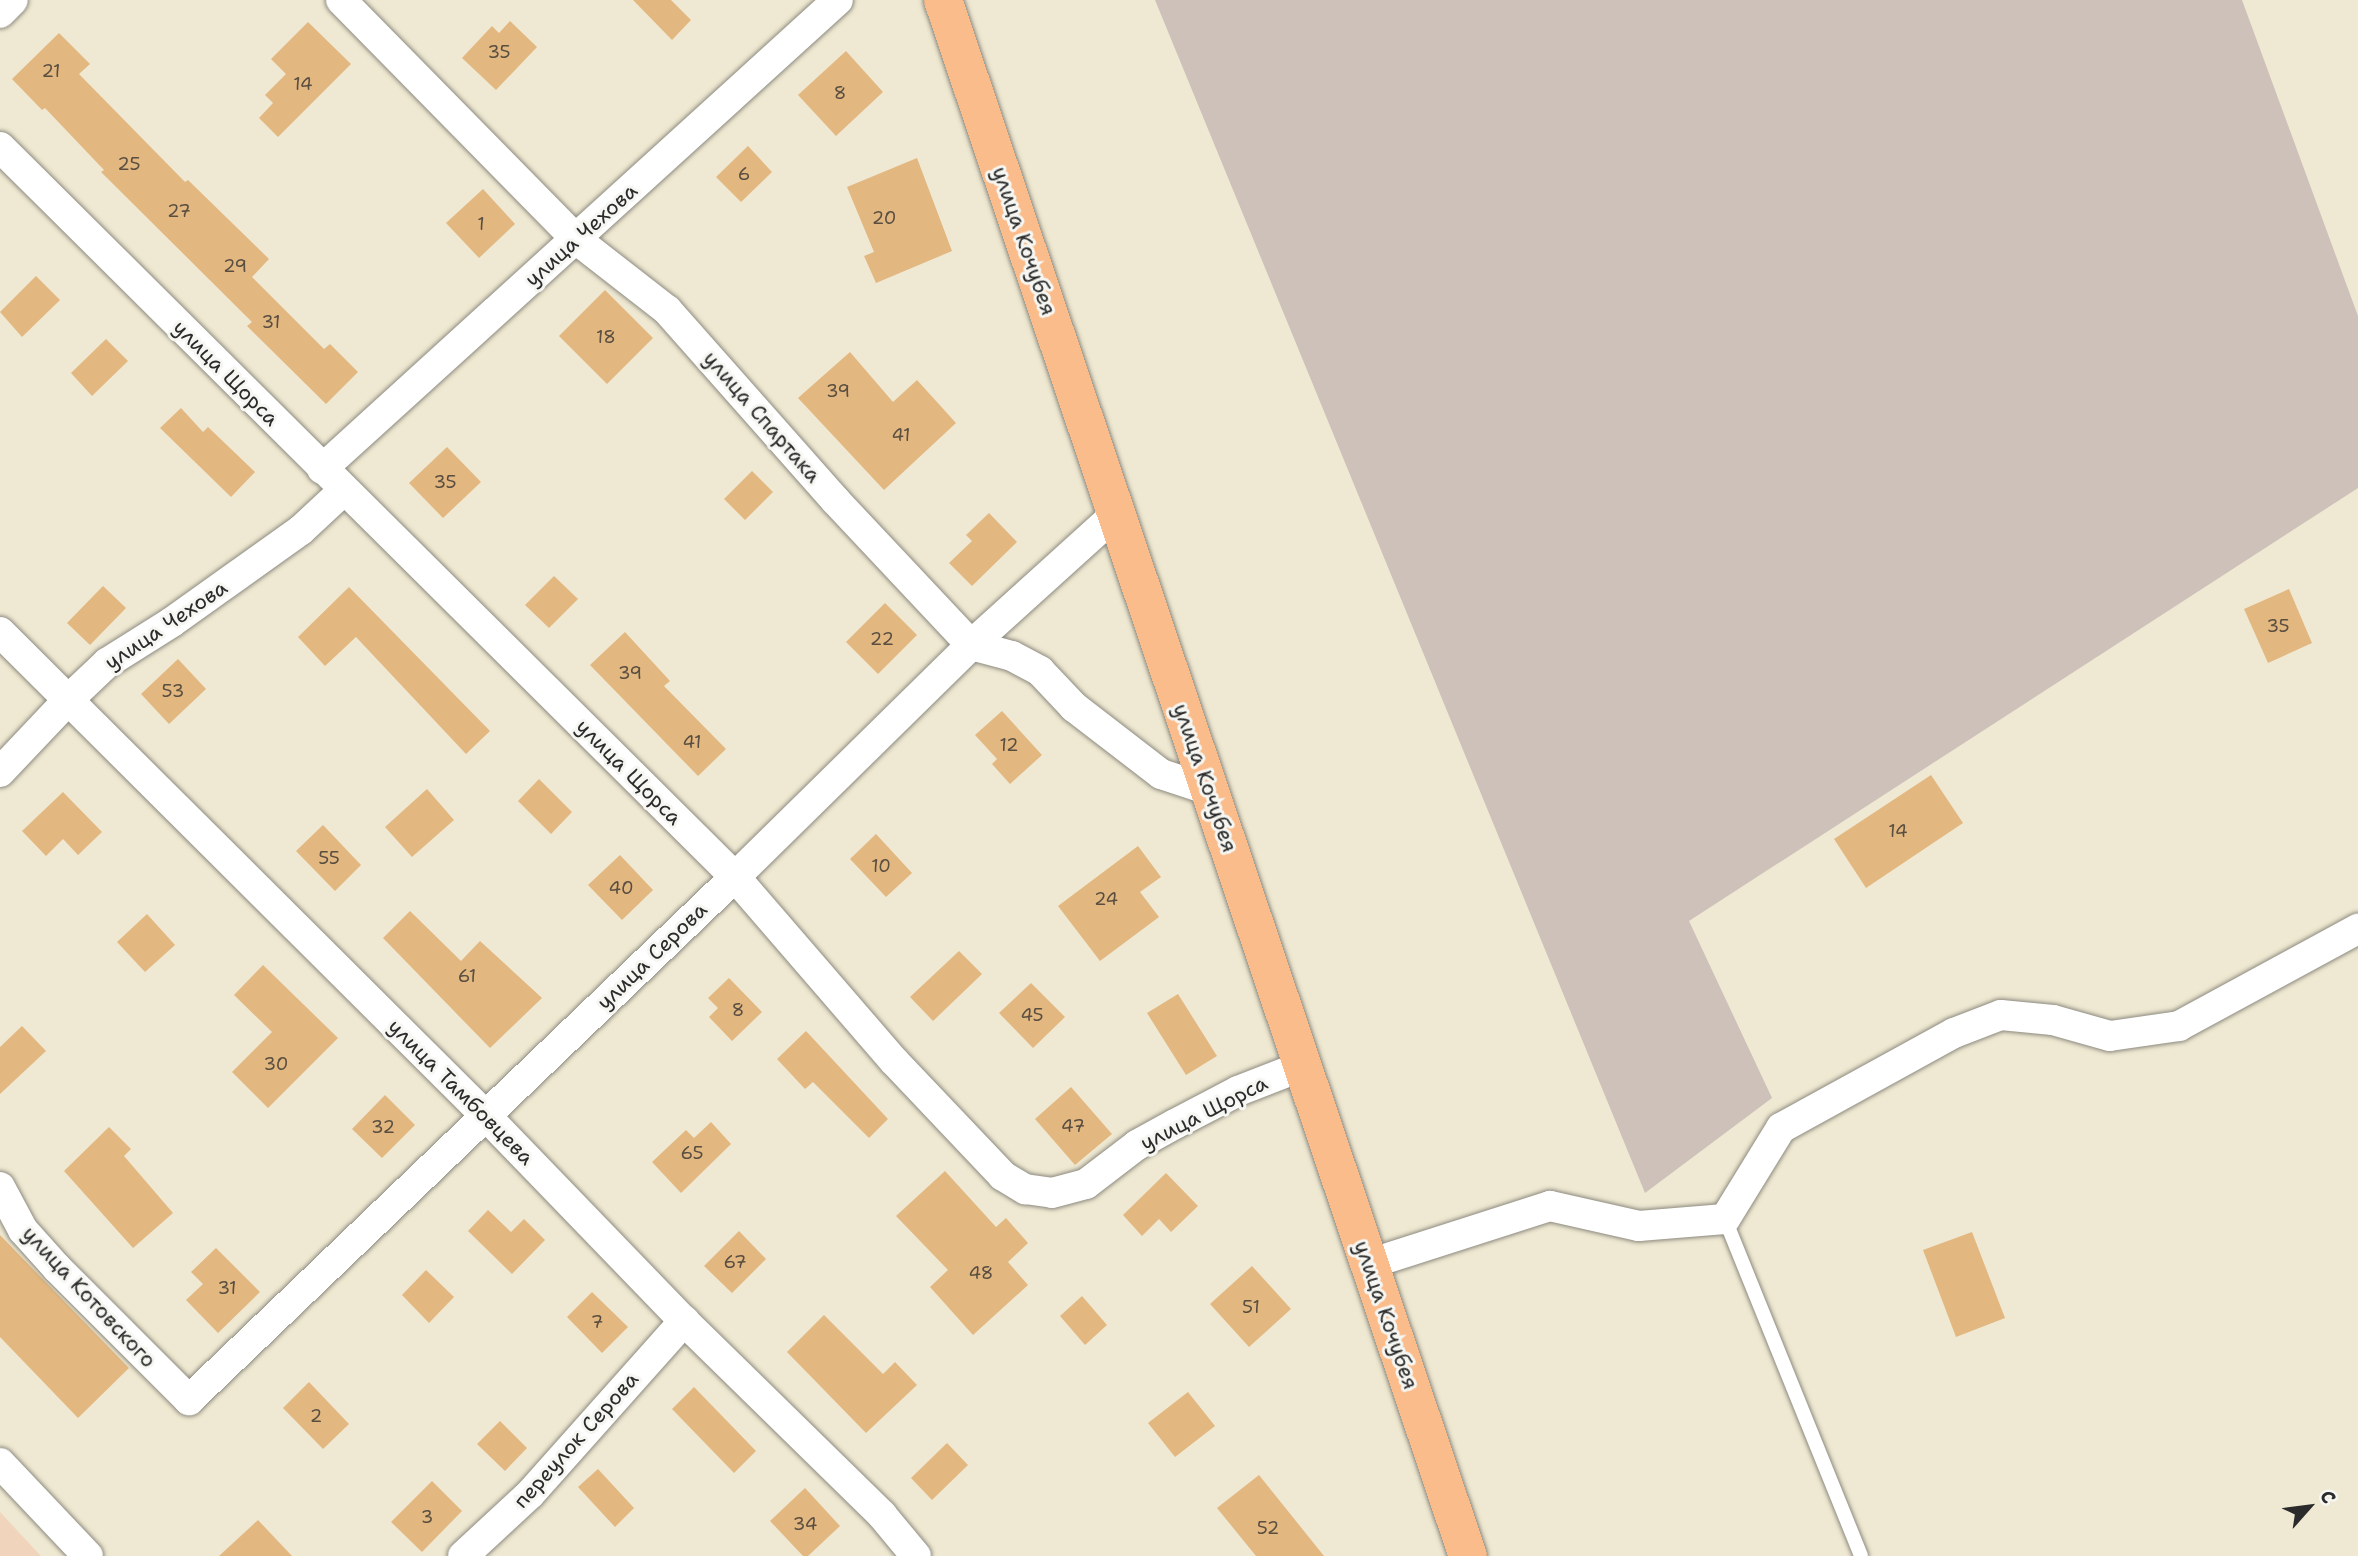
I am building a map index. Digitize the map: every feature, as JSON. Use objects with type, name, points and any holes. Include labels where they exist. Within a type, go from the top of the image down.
[{"type":"main road","name":"улица Кочубея","points":[[943,0],[1468,1556]]},
{"type":"street","points":[[0,13],[13,0]]},
{"type":"street","name":"улица Спартака","points":[[341,0],[577,240],[667,310],[835,500],[971,646]]},
{"type":"street","name":"улица Чехова","points":[[323,469],[838,0]]},
{"type":"street","name":"улица Щорса","points":[[0,147],[735,877],[894,1061],[1003,1175],[1025,1189],[1052,1193],[1086,1184],[1137,1145],[1175,1124],[1238,1091],[1303,1066]]},
{"type":"street","name":"улица Чехова","points":[[0,772],[107,663],[172,622],[301,530],[344,490]]},
{"type":"street","name":"улица Серова","points":[[189,1400],[735,877],[971,646],[1116,514]]},
{"type":"street","name":"улица Тамбовцева","points":[[0,632],[486,1116],[684,1321],[882,1515],[916,1556]]},
{"type":"street","points":[[971,646],[1012,656],[1040,671],[1074,707],[1161,774],[1209,790]]},
{"type":"street","points":[[1369,1264],[1550,1206],[1639,1226],[1725,1219],[1781,1128],[1954,1033],[2001,1015],[2053,1020],[2110,1037],[2179,1026],[2358,929]]},
{"type":"street","name":"улица Котовского","points":[[0,1187],[23,1230],[48,1259],[189,1400]]},
{"type":"street","name":"переулок Серова","points":[[463,1556],[530,1494],[684,1321]]},
{"type":"street","points":[[0,1462],[88,1556]]},
{"type":"lane","points":[[1725,1219],[1861,1556]]},
{"type":"shaded area","points":[[1155,0],[2242,0],[2358,316],[2358,488],[1689,921],[1772,1098],[1645,1193]]},
{"type":"shaded area","points":[[0,1512],[41,1556],[0,1556]]},
{"type":"building","points":[[633,0],[671,0],[691,20],[672,40]]},
{"type":"building","points":[[510,21],[537,47],[496,90],[462,58],[492,26],[499,33]]},
{"type":"building","points":[[308,22],[351,64],[278,137],[259,118],[273,103],[265,95],[286,74],[271,59]]},
{"type":"building","points":[[59,33],[90,64],[79,74],[185,182],[188,180],[269,259],[252,277],[324,349],[330,344],[358,372],[326,404],[247,326],[252,322],[101,172],[104,170],[45,108],[42,110],[12,79]]},
{"type":"building","points":[[846,51],[883,92],[836,136],[798,95]]},
{"type":"building","points":[[748,146],[772,172],[741,202],[716,177]]},
{"type":"building","points":[[917,158],[952,251],[876,283],[864,256],[874,252],[847,187]]},
{"type":"building","points":[[483,189],[515,224],[479,258],[446,223]]},
{"type":"building","points":[[36,276],[60,300],[22,337],[0,312]]},
{"type":"building","points":[[605,290],[653,338],[607,384],[559,336]]},
{"type":"building","points":[[106,339],[128,361],[92,396],[71,373]]},
{"type":"building","points":[[850,352],[893,402],[917,380],[956,423],[884,490],[798,398]]},
{"type":"building","points":[[181,408],[203,432],[208,427],[255,472],[231,497],[160,428]]},
{"type":"building","points":[[447,447],[481,482],[443,518],[409,483]]},
{"type":"building","points":[[752,471],[773,492],[745,520],[724,499]]},
{"type":"building","points":[[989,513],[1017,542],[972,586],[949,563],[972,541],[966,535]]},
{"type":"building","points":[[554,576],[578,599],[549,628],[525,605]]},
{"type":"building","points":[[103,586],[126,608],[90,645],[67,623]]},
{"type":"building","points":[[349,587],[490,731],[466,754],[356,637],[325,666],[298,637]]},
{"type":"building","points":[[2289,589],[2312,643],[2268,663],[2244,609]]},
{"type":"building","points":[[885,603],[917,635],[878,674],[846,642]]},
{"type":"building","points":[[625,632],[670,681],[664,686],[726,749],[698,776],[590,665]]},
{"type":"building","points":[[178,659],[206,689],[169,724],[141,694]]},
{"type":"building","points":[[1002,711],[1042,755],[1010,784],[992,764],[997,759],[975,735]]},
{"type":"building","points":[[1931,775],[1963,823],[1866,888],[1834,839]]},
{"type":"building","points":[[539,779],[572,812],[551,834],[518,801]]},
{"type":"building","points":[[427,789],[454,820],[412,857],[385,827]]},
{"type":"building","points":[[63,792],[102,832],[78,855],[63,839],[46,856],[22,831]]},
{"type":"building","points":[[323,825],[361,865],[335,891],[296,851]]},
{"type":"building","points":[[876,834],[912,873],[886,897],[850,859]]},
{"type":"building","points":[[1138,846],[1161,877],[1140,892],[1159,917],[1100,961],[1058,906]]},
{"type":"building","points":[[620,855],[653,890],[622,920],[588,885]]},
{"type":"building","points":[[410,911],[461,961],[480,941],[542,998],[490,1048],[383,938]]},
{"type":"building","points":[[147,914],[175,945],[145,972],[117,942]]},
{"type":"building","points":[[959,951],[982,974],[933,1021],[910,997]]},
{"type":"building","points":[[263,965],[338,1038],[268,1108],[232,1072],[272,1032],[234,995]]},
{"type":"building","points":[[729,978],[762,1012],[732,1041],[709,1017],[718,1008],[708,998]]},
{"type":"building","points":[[1031,983],[1065,1017],[1033,1048],[999,1013]]},
{"type":"building","points":[[1178,994],[1217,1056],[1186,1075],[1147,1013]]},
{"type":"building","points":[[22,1026],[46,1051],[0,1094],[0,1047]]},
{"type":"building","points":[[806,1031],[888,1119],[869,1138],[813,1082],[805,1089],[777,1059]]},
{"type":"building","points":[[1071,1087],[1112,1134],[1075,1165],[1035,1119]]},
{"type":"building","points":[[385,1095],[415,1125],[382,1158],[352,1129]]},
{"type":"building","points":[[711,1122],[731,1144],[681,1193],[652,1162],[686,1130],[694,1138]]},
{"type":"building","points":[[109,1127],[131,1149],[124,1156],[173,1213],[133,1248],[64,1171]]},
{"type":"building","points":[[945,1171],[996,1227],[1006,1218],[1028,1243],[1008,1262],[1028,1285],[973,1335],[930,1287],[948,1270],[896,1216]]},
{"type":"building","points":[[1166,1173],[1198,1206],[1171,1232],[1159,1219],[1142,1236],[1123,1215]]},
{"type":"building","points":[[488,1210],[511,1232],[524,1219],[545,1240],[512,1274],[468,1231]]},
{"type":"building","points":[[739,1231],[766,1259],[732,1293],[704,1266]]},
{"type":"building","points":[[1972,1232],[2005,1318],[1956,1337],[1923,1250]]},
{"type":"building","points":[[0,1235],[129,1368],[78,1418],[0,1337]]},
{"type":"building","points":[[216,1248],[260,1292],[218,1333],[186,1300],[203,1284],[191,1272]]},
{"type":"building","points":[[1252,1266],[1291,1309],[1249,1347],[1210,1304]]},
{"type":"building","points":[[426,1270],[454,1297],[429,1323],[402,1295]]},
{"type":"building","points":[[592,1292],[628,1327],[602,1353],[567,1317]]},
{"type":"building","points":[[1082,1296],[1107,1325],[1085,1345],[1060,1316]]},
{"type":"building","points":[[824,1315],[883,1374],[895,1362],[917,1385],[866,1433],[787,1352]]},
{"type":"building","points":[[309,1382],[349,1424],[323,1449],[283,1408]]},
{"type":"building","points":[[694,1387],[756,1451],[734,1473],[672,1409]]},
{"type":"building","points":[[1188,1392],[1215,1426],[1175,1457],[1148,1423]]},
{"type":"building","points":[[500,1421],[527,1448],[505,1471],[477,1444]]},
{"type":"building","points":[[947,1443],[968,1465],[932,1500],[911,1478]]},
{"type":"building","points":[[598,1469],[634,1508],[615,1527],[578,1487]]},
{"type":"building","points":[[1259,1475],[1324,1556],[1256,1556],[1217,1508]]},
{"type":"building","points":[[432,1481],[462,1511],[422,1552],[391,1522]]},
{"type":"building","points":[[805,1488],[840,1526],[808,1556],[803,1556],[770,1521]]},
{"type":"building","points":[[258,1520],[292,1556],[219,1556]]}]
